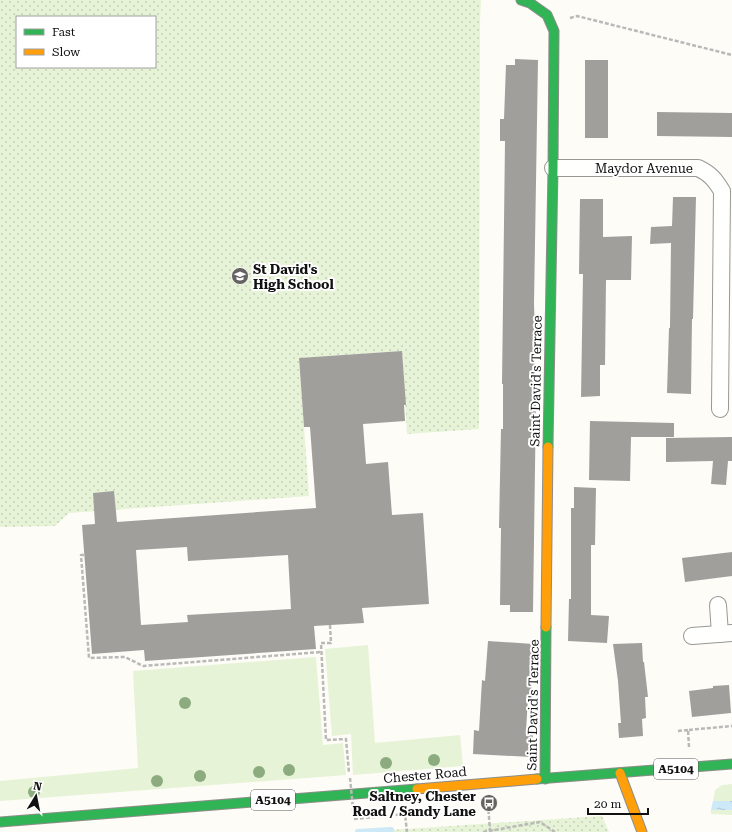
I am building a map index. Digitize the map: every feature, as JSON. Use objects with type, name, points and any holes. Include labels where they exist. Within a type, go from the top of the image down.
[{"type":"street","points":[[521,0],[530,3],[547,15],[550,22]]},
{"type":"street","name":"Saint David's Terrace","points":[[545,779],[548,421],[554,31],[550,22]]},
{"type":"street","name":"Maydor Avenue","points":[[553,168],[698,168],[708,173],[716,182],[722,191],[720,409]]},
{"type":"street","points":[[692,636],[726,633],[718,605]]},
{"type":"street","name":"Chester Road","points":[[0,822],[732,764]]},
{"type":"street","points":[[620,773],[642,832]]},
{"type":"path","points":[[550,22],[577,16],[732,55]]},
{"type":"path","points":[[84,555],[81,555],[89,658],[125,657],[143,666],[321,652]]},
{"type":"path","points":[[330,625],[331,643],[321,643],[326,740],[346,739],[354,819],[405,814],[407,832]]},
{"type":"path","points":[[678,731],[732,726]]},
{"type":"path","points":[[688,730],[690,750]]},
{"type":"path","points":[[486,783],[490,831]]},
{"type":"path","points":[[483,832],[540,822],[555,832]]},
{"type":"green space","points":[[0,0],[481,0],[479,429],[407,434],[402,351],[299,358],[309,496],[69,513],[55,526],[0,527]]},
{"type":"green space","points":[[368,645],[375,743],[460,735],[463,766],[353,775],[351,734],[332,736],[325,649]]},
{"type":"green space","points":[[316,657],[323,745],[343,743],[346,775],[0,801],[0,781],[138,768],[133,671]]},
{"type":"green space","points":[[732,784],[732,801],[713,801],[715,790],[722,785]]},
{"type":"green space","points":[[711,810],[732,810],[732,815],[711,814]]},
{"type":"green space","points":[[602,816],[609,832],[358,832],[391,830]]},
{"type":"water","points":[[713,801],[732,801],[732,810],[711,810]]},
{"type":"building","points":[[515,59],[538,60],[534,304],[534,395],[536,395],[533,612],[510,612],[510,605],[500,605],[501,528],[499,528],[501,429],[503,429],[502,384],[505,141],[500,141],[500,119],[504,119],[506,65],[515,65]]},
{"type":"building","points":[[585,60],[608,60],[608,138],[585,138]]},
{"type":"building","points":[[657,112],[732,113],[732,137],[657,136]]},
{"type":"building","points":[[673,197],[696,197],[691,394],[667,393],[670,328],[671,243],[650,244],[651,227],[672,226]]},
{"type":"building","points":[[580,199],[603,199],[603,237],[632,236],[631,280],[606,280],[605,365],[600,365],[600,396],[581,397],[583,274],[579,274]]},
{"type":"building","points":[[402,351],[406,405],[404,405],[405,421],[363,424],[366,464],[388,462],[392,515],[423,513],[429,604],[362,608],[364,623],[314,626],[316,649],[145,661],[144,650],[92,654],[82,525],[95,524],[93,493],[114,491],[117,522],[316,508],[310,427],[304,427],[299,358]],"holes":[[[187,547],[188,561],[288,555],[291,609],[187,615],[188,622],[141,625],[136,550]]]},
{"type":"building","points":[[590,421],[674,423],[674,437],[631,437],[630,481],[589,480]]},
{"type":"building","points":[[732,437],[732,461],[728,461],[726,485],[711,484],[713,461],[666,462],[666,438]]},
{"type":"building","points":[[574,487],[596,488],[595,545],[591,545],[591,615],[609,616],[607,643],[568,641],[569,599],[571,599],[571,508],[574,508]]},
{"type":"building","points":[[732,552],[732,576],[685,582],[682,558]]},
{"type":"building","points":[[488,641],[534,644],[531,698],[528,698],[526,731],[533,732],[532,757],[473,754],[474,730],[479,731],[482,680],[485,681]]},
{"type":"building","points":[[642,643],[648,697],[645,697],[646,718],[642,719],[643,736],[619,738],[618,723],[621,723],[618,681],[613,644]]},
{"type":"building","points":[[729,685],[731,713],[692,717],[689,691],[713,688],[713,686]]},
{"type":"waterway","points":[[358,832],[391,830]]},
{"type":"traffic: fast","points":[[521,0],[530,3],[547,15],[554,31],[548,447]]},
{"type":"traffic: fast","points":[[545,779],[546,627]]},
{"type":"traffic: fast","points":[[537,779],[732,764]]},
{"type":"traffic: fast","points":[[0,822],[417,789]]},
{"type":"traffic: slow","points":[[546,627],[548,447]]},
{"type":"traffic: slow","points":[[620,773],[642,832]]},
{"type":"traffic: slow","points":[[417,789],[537,779]]},
{"type":"place","name":"St David's High School","points":[[240,276]]},
{"type":"place","name":"Saltney, Chester Road / Sandy Lane","points":[[489,803]]}]
